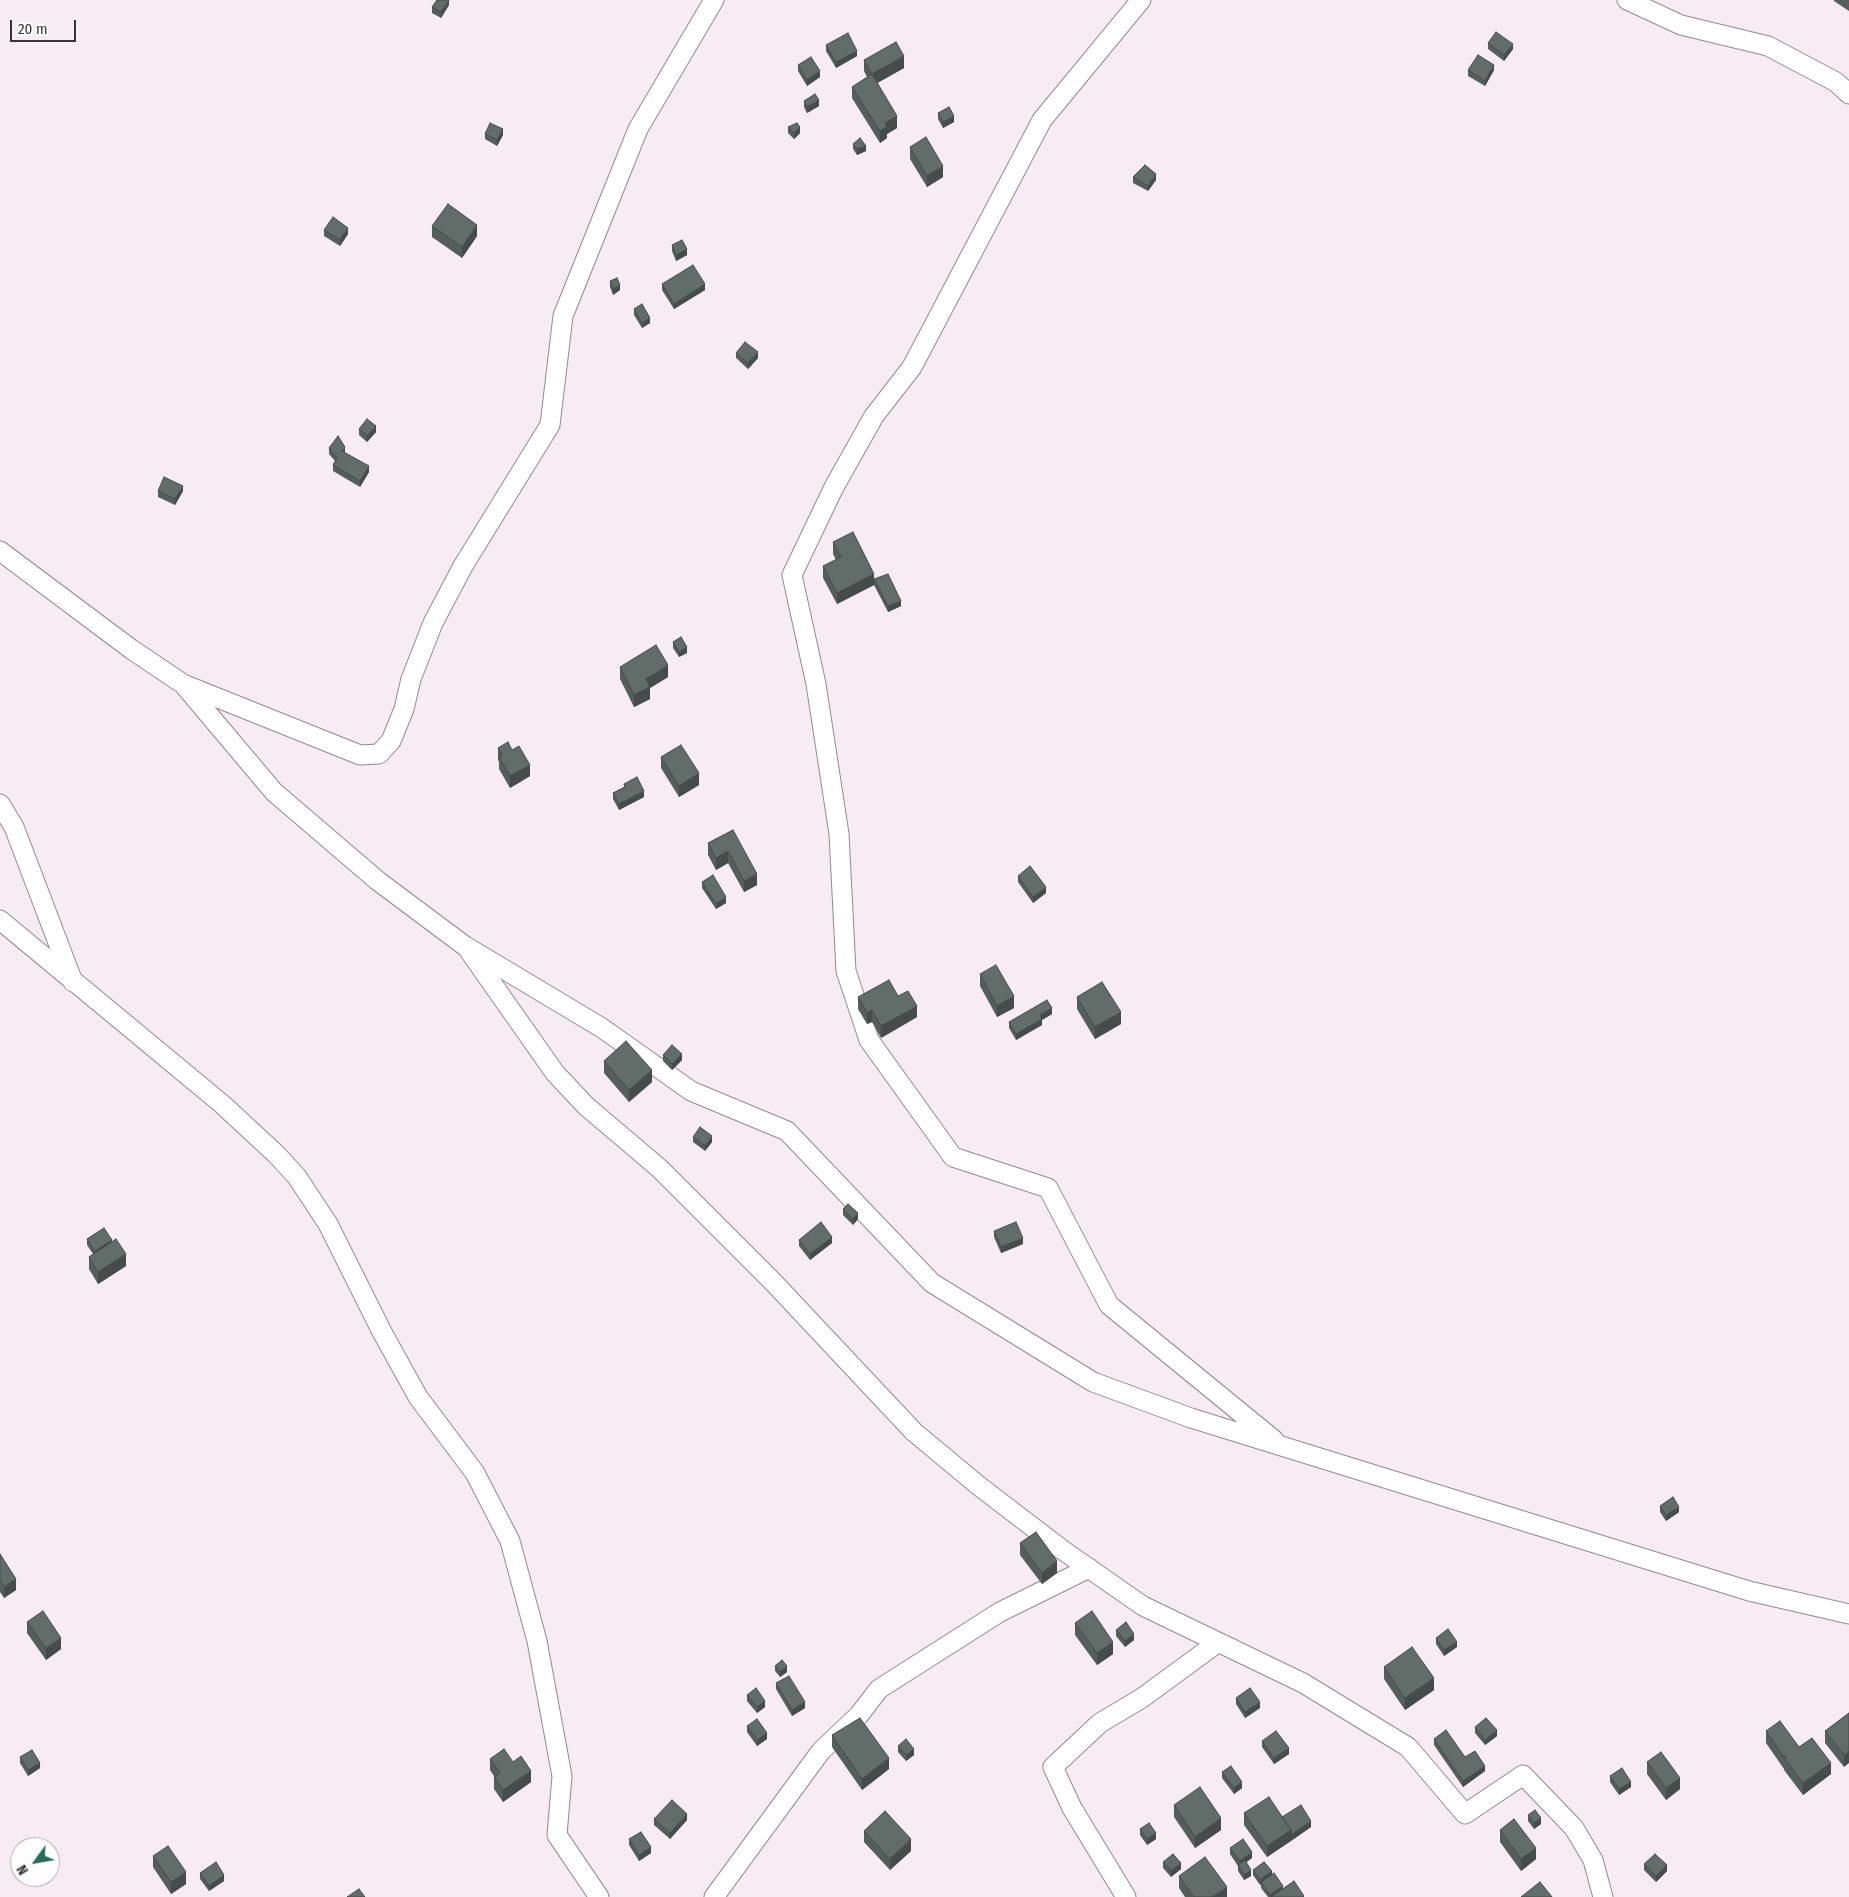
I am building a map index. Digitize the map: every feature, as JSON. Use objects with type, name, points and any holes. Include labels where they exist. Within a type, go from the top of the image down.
[{"type":"street","points":[[0,551],[131,649],[182,684],[360,755],[379,754],[391,741],[404,709],[411,678],[432,623],[463,566],[550,425],[563,316],[638,128],[714,0]]},
{"type":"street","points":[[1141,0],[1042,120],[912,367],[874,416],[834,487],[792,574],[816,684],[839,834],[846,971],[869,1040],[953,1158],[1048,1188],[1109,1305],[1283,1447]]},
{"type":"street","points":[[1626,0],[1681,25],[1768,46],[1836,82],[1849,94]]},
{"type":"street","points":[[182,684],[274,792],[378,881],[465,946],[602,1028],[691,1091],[787,1131],[932,1283],[1093,1382],[1191,1418],[1749,1591],[1849,1614]]},
{"type":"street","points":[[0,804],[14,827],[73,983]]},
{"type":"street","points":[[0,920],[73,983],[222,1104],[277,1155],[297,1177],[328,1224],[382,1332],[418,1397],[475,1473],[510,1541],[537,1641],[562,1776],[557,1835],[600,1897]]},
{"type":"street","points":[[465,946],[555,1073],[586,1106],[673,1182],[782,1291],[914,1432],[979,1486],[1143,1606],[1303,1683],[1408,1747],[1465,1814],[1523,1774],[1574,1828],[1593,1860],[1602,1897]]},
{"type":"street","points":[[714,1897],[821,1751],[858,1715],[879,1689],[1000,1612],[1089,1568]]},
{"type":"street","points":[[1126,1897],[1072,1808],[1053,1767],[1100,1724],[1142,1698],[1217,1642]]},
{"type":"building","points":[[437,0],[449,0],[441,12],[432,7]]},
{"type":"building","points":[[1496,32],[1513,44],[1504,55],[1488,43]]},
{"type":"building","points":[[848,33],[857,51],[836,62],[826,45]]},
{"type":"building","points":[[896,42],[904,56],[872,74],[864,60]]},
{"type":"building","points":[[1478,55],[1494,65],[1485,81],[1468,70]]},
{"type":"building","points":[[811,57],[820,71],[807,80],[798,65]]},
{"type":"building","points":[[872,74],[897,116],[885,123],[887,127],[880,131],[852,87]]},
{"type":"building","points":[[815,94],[819,100],[807,107],[804,101]]},
{"type":"building","points":[[949,107],[954,116],[943,122],[938,113]]},
{"type":"building","points":[[490,123],[503,129],[497,140],[485,134]]},
{"type":"building","points":[[797,123],[800,127],[794,133],[788,127]]},
{"type":"building","points":[[926,137],[943,166],[927,176],[910,147]]},
{"type":"building","points":[[860,138],[866,146],[857,149],[853,144]]},
{"type":"building","points":[[1145,165],[1156,174],[1148,186],[1133,177]]},
{"type":"building","points":[[448,204],[477,225],[462,247],[432,226]]},
{"type":"building","points":[[333,217],[348,228],[340,240],[324,230]]},
{"type":"building","points":[[682,240],[687,249],[676,255],[672,245]]},
{"type":"building","points":[[693,265],[705,284],[674,304],[662,284]]},
{"type":"building","points":[[617,278],[620,285],[613,289],[610,281]]},
{"type":"building","points":[[642,304],[650,318],[642,323],[634,309]]},
{"type":"building","points":[[745,342],[758,352],[748,363],[736,353]]},
{"type":"building","points":[[367,419],[376,426],[367,436],[359,429]]},
{"type":"building","points":[[338,436],[345,447],[342,451],[369,466],[360,481],[333,465],[337,458],[329,448]]},
{"type":"building","points":[[164,477],[183,486],[175,499],[158,491]]},
{"type":"building","points":[[853,532],[874,574],[837,593],[823,566],[841,557],[833,542]]},
{"type":"building","points":[[888,574],[901,601],[888,606],[874,579]]},
{"type":"building","points":[[681,637],[687,647],[679,652],[673,642]]},
{"type":"building","points":[[656,645],[668,665],[646,679],[650,687],[634,695],[620,667]]},
{"type":"building","points":[[508,742],[512,750],[519,746],[530,765],[510,776],[499,757],[502,755],[498,748]]},
{"type":"building","points":[[681,745],[699,773],[679,786],[661,757]]},
{"type":"building","points":[[637,777],[644,791],[619,804],[613,793],[625,787],[624,784]]},
{"type":"building","points":[[733,830],[757,874],[744,881],[728,851],[716,858],[708,843]]},
{"type":"building","points":[[1030,866],[1046,887],[1033,897],[1018,876]]},
{"type":"building","points":[[713,875],[726,897],[716,904],[702,882]]},
{"type":"building","points":[[996,965],[1014,996],[997,1006],[980,974]]},
{"type":"building","points":[[889,980],[898,996],[908,991],[917,1006],[881,1026],[872,1010],[867,1013],[858,997]]},
{"type":"building","points":[[1102,982],[1121,1012],[1095,1027],[1077,997]]},
{"type":"building","points":[[1047,1000],[1052,1008],[1040,1015],[1042,1019],[1016,1034],[1009,1022]]},
{"type":"building","points":[[626,1041],[652,1070],[629,1090],[604,1061]]},
{"type":"building","points":[[672,1045],[682,1054],[672,1064],[663,1055]]},
{"type":"building","points":[[700,1127],[712,1136],[705,1146],[693,1137]]},
{"type":"building","points":[[848,1204],[858,1213],[853,1219],[843,1209]]},
{"type":"building","points":[[821,1222],[832,1237],[810,1254],[799,1240]]},
{"type":"building","points":[[1016,1222],[1023,1238],[1001,1247],[994,1231]]},
{"type":"building","points":[[104,1228],[112,1240],[95,1251],[87,1239]]},
{"type":"building","points":[[116,1239],[126,1254],[98,1272],[89,1257]]},
{"type":"building","points":[[1673,1497],[1679,1507],[1666,1515],[1660,1506]]},
{"type":"building","points":[[1036,1532],[1057,1561],[1042,1573],[1020,1543]]},
{"type":"building","points":[[0,1554],[16,1579],[4,1587],[0,1580]]},
{"type":"building","points":[[43,1611],[61,1638],[46,1648],[27,1622]]},
{"type":"building","points":[[1092,1611],[1113,1642],[1097,1653],[1075,1623]]},
{"type":"building","points":[[1126,1622],[1134,1634],[1125,1641],[1116,1630]]},
{"type":"building","points":[[1448,1629],[1457,1642],[1444,1650],[1436,1638]]},
{"type":"building","points":[[1412,1647],[1434,1678],[1405,1698],[1384,1667]]},
{"type":"building","points":[[782,1660],[787,1666],[780,1672],[775,1666]]},
{"type":"building","points":[[789,1676],[805,1702],[792,1710],[776,1683]]},
{"type":"building","points":[[756,1688],[765,1701],[757,1707],[747,1695]]},
{"type":"building","points":[[1250,1688],[1260,1702],[1245,1712],[1236,1698]]},
{"type":"building","points":[[1849,1713],[1849,1751],[1844,1755],[1825,1731]]},
{"type":"building","points":[[860,1718],[889,1758],[862,1779],[832,1735]]},
{"type":"building","points":[[1486,1718],[1497,1730],[1485,1740],[1475,1727]]},
{"type":"building","points":[[757,1719],[767,1733],[757,1740],[747,1726]]},
{"type":"building","points":[[1780,1721],[1799,1747],[1812,1738],[1831,1763],[1803,1783],[1784,1758],[1787,1756],[1784,1757],[1766,1731]]},
{"type":"building","points":[[1446,1730],[1465,1757],[1475,1751],[1485,1766],[1463,1781],[1434,1739]]},
{"type":"building","points":[[1276,1731],[1289,1748],[1274,1758],[1262,1741]]},
{"type":"building","points":[[906,1739],[914,1749],[906,1755],[898,1746]]},
{"type":"building","points":[[504,1749],[513,1762],[521,1756],[531,1771],[503,1790],[494,1777],[500,1773],[490,1759]]},
{"type":"building","points":[[32,1750],[40,1763],[28,1770],[20,1757]]},
{"type":"building","points":[[1661,1752],[1680,1778],[1666,1788],[1647,1762]]},
{"type":"building","points":[[1231,1766],[1242,1782],[1234,1788],[1222,1772]]},
{"type":"building","points":[[1622,1768],[1631,1782],[1619,1789],[1610,1776]]},
{"type":"building","points":[[1200,1787],[1221,1818],[1195,1837],[1174,1805]]},
{"type":"building","points":[[1269,1797],[1291,1830],[1267,1846],[1244,1813]]},
{"type":"building","points":[[672,1800],[687,1814],[670,1833],[654,1819]]},
{"type":"building","points":[[1301,1805],[1311,1821],[1291,1835],[1291,1830],[1282,1817]]},
{"type":"building","points":[[1535,1810],[1541,1818],[1534,1823],[1528,1815]]},
{"type":"building","points":[[885,1811],[911,1839],[890,1859],[864,1831]]},
{"type":"building","points":[[1514,1819],[1536,1848],[1521,1859],[1500,1830]]},
{"type":"building","points":[[1149,1823],[1156,1833],[1147,1839],[1140,1829]]},
{"type":"building","points":[[641,1832],[651,1847],[639,1855],[629,1839]]},
{"type":"building","points":[[1243,1839],[1252,1852],[1240,1861],[1230,1848]]},
{"type":"building","points":[[168,1846],[186,1872],[171,1882],[153,1856]]},
{"type":"building","points":[[1173,1854],[1181,1863],[1171,1871],[1163,1862]]},
{"type":"building","points":[[1655,1854],[1667,1865],[1656,1876],[1644,1864]]},
{"type":"building","points":[[1205,1857],[1227,1887],[1212,1897],[1194,1897],[1179,1876]]},
{"type":"building","points":[[1245,1860],[1251,1870],[1244,1875],[1238,1865]]},
{"type":"building","points":[[216,1862],[224,1875],[209,1886],[200,1873]]},
{"type":"building","points":[[1264,1862],[1272,1871],[1260,1880],[1253,1870]]},
{"type":"building","points":[[1274,1873],[1283,1886],[1270,1895],[1261,1882]]},
{"type":"building","points":[[1294,1881],[1303,1897],[1271,1897]]},
{"type":"building","points":[[1540,1882],[1552,1897],[1521,1897]]},
{"type":"building","points":[[359,1889],[365,1897],[347,1897]]}]
